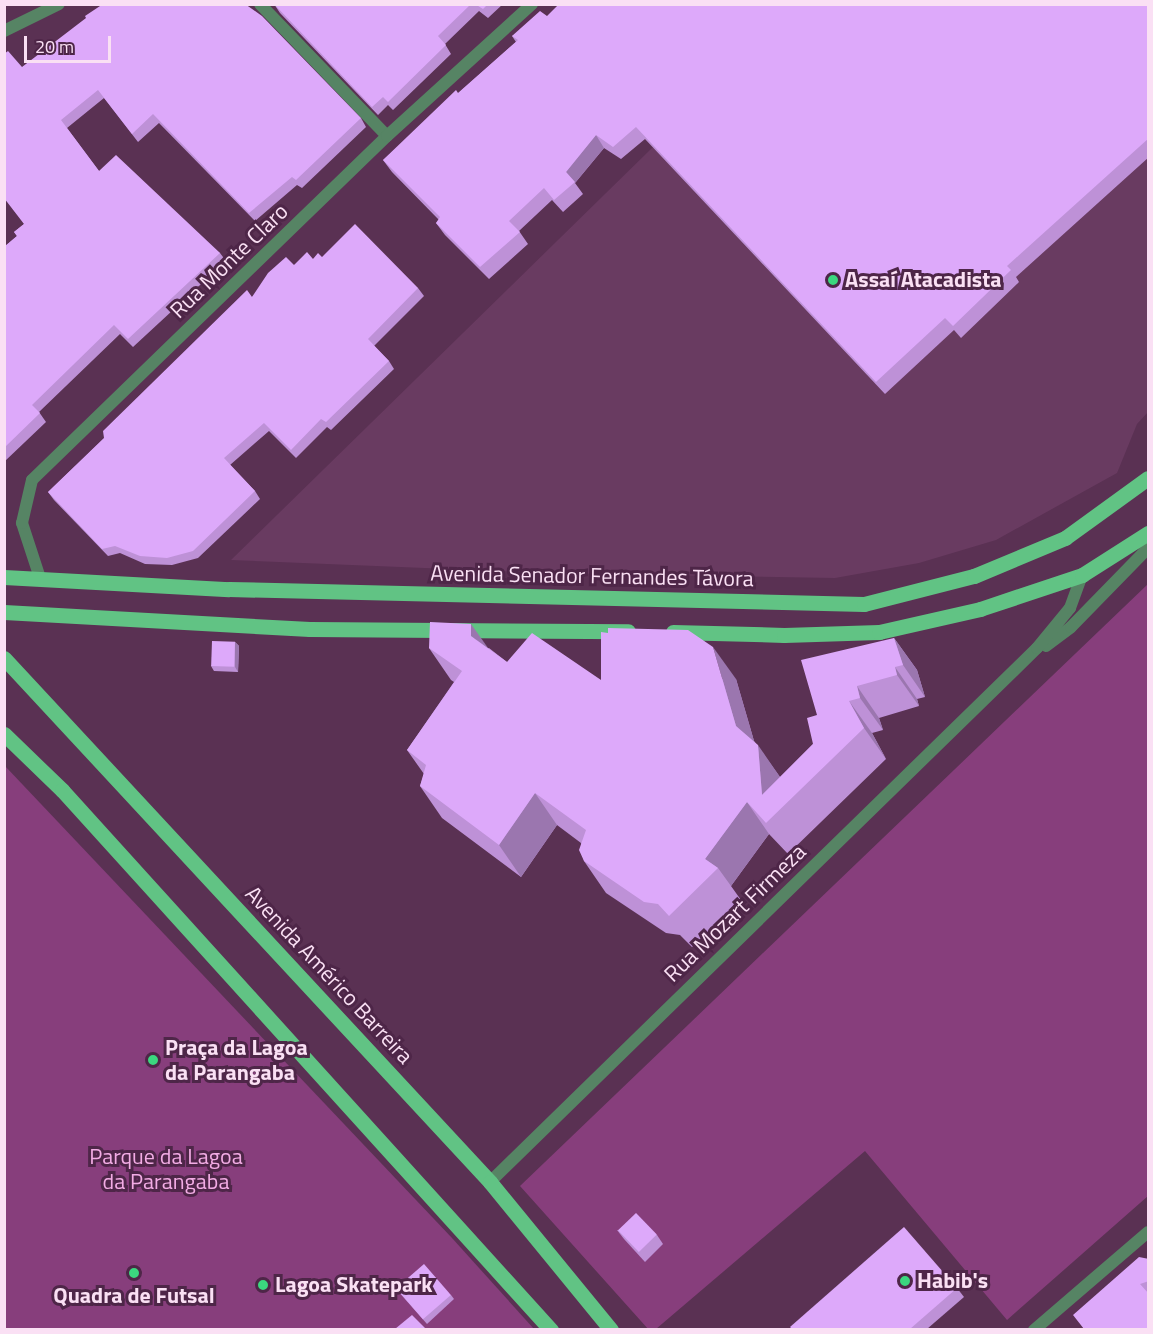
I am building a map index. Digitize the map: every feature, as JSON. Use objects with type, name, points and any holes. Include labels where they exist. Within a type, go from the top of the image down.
[{"type":"main road","name":"Avenida Senador Fernandes Távora","points":[[4,577],[229,590],[864,604],[974,576],[1065,538],[1149,478]]},
{"type":"main road","points":[[4,612],[310,629],[784,635],[879,632],[980,609],[1082,575],[1149,533]]},
{"type":"main road","name":"Avenida Américo Barreira","points":[[4,658],[490,1182],[611,1329]]},
{"type":"main road","points":[[4,734],[62,790],[551,1329]]},
{"type":"street","points":[[4,31],[58,4]]},
{"type":"street","points":[[260,4],[387,136]]},
{"type":"street","name":"Rua Monte Claro","points":[[40,578],[22,523],[32,480],[387,136],[532,4]]},
{"type":"street","name":"Rua Mozart Firmeza","points":[[1010,674],[1071,627],[1149,549]]},
{"type":"street","name":"Rua Mozart Firmeza","points":[[490,1182],[1010,674],[1070,608],[1082,575]]},
{"type":"street","points":[[1034,1329],[1149,1232]]},
{"type":"shaded area","name":"Assaí Atacadista","points":[[1148,5],[1148,412],[1137,424],[1117,473],[996,540],[919,563],[835,578],[548,573],[231,560],[652,148]]},
{"type":"green space","points":[[1148,584],[1148,1196],[1007,1320],[865,1151],[656,1329],[649,1330],[520,1186]]},
{"type":"green space","name":"Parque da Lagoa da Parangaba","points":[[5,766],[452,1238],[534,1329],[5,1329]]},
{"type":"building","points":[[103,4],[245,4],[262,16],[361,118],[296,180],[292,177],[249,213],[153,114],[132,134],[98,90],[61,120],[99,171],[116,155],[220,253],[128,339],[114,325],[32,405],[40,413],[4,448],[4,247],[17,236],[14,232],[24,224],[4,198],[4,54],[8,51],[22,67]]},
{"type":"building","points":[[274,4],[471,4],[438,36],[446,45],[388,102],[383,97],[372,107]]},
{"type":"building","points":[[475,4],[488,4],[483,9]]},
{"type":"building","points":[[559,4],[1149,4],[1149,138],[1007,266],[1011,270],[953,326],[945,318],[876,382],[636,127],[613,147],[596,135],[566,172],[575,182],[554,200],[544,188],[509,221],[520,232],[480,267],[436,223],[440,217],[383,160],[456,90],[458,93],[518,40],[512,36],[540,11],[547,16]]},
{"type":"building","points":[[355,224],[418,288],[368,339],[389,361],[326,422],[321,419],[291,450],[264,423],[224,458],[255,491],[193,551],[167,558],[140,556],[115,546],[102,549],[48,492],[104,438],[103,431],[247,290],[252,297],[268,273],[286,257],[294,265],[307,252],[313,259],[318,253],[322,257]]},
{"type":"building","points":[[430,622],[471,624],[471,636],[507,662],[532,633],[601,680],[601,632],[608,633],[608,628],[688,630],[713,647],[736,726],[758,745],[762,795],[813,744],[807,718],[817,715],[801,660],[894,638],[903,665],[895,667],[897,675],[857,686],[860,698],[849,701],[864,728],[766,823],[747,802],[705,859],[718,868],[669,916],[658,904],[644,902],[584,861],[579,850],[586,830],[535,793],[499,845],[420,786],[426,765],[407,750],[462,671],[429,648]]},
{"type":"building","points":[[212,641],[235,642],[234,667],[211,666]]},
{"type":"building","points":[[636,1213],[657,1235],[639,1252],[618,1230]]},
{"type":"building","name":"Habib's","points":[[904,1227],[957,1288],[910,1329],[792,1329],[790,1327]]},
{"type":"building","points":[[1139,1257],[1149,1259],[1149,1281],[1140,1284],[1149,1294],[1149,1329],[1084,1329],[1073,1315]]},
{"type":"building","points":[[424,1264],[451,1295],[423,1319],[396,1288]]},
{"type":"building","points":[[412,1315],[426,1329],[395,1329]]},
{"type":"place","name":"Assaí Atacadista","points":[[833,280]]},
{"type":"place","name":"Praça da Lagoa da Parangaba","points":[[153,1060]]},
{"type":"place","name":"Quadra de Futsal","points":[[134,1273]]},
{"type":"place","name":"Habib's","points":[[905,1281]]},
{"type":"place","name":"Lagoa Skatepark","points":[[263,1285]]}]
